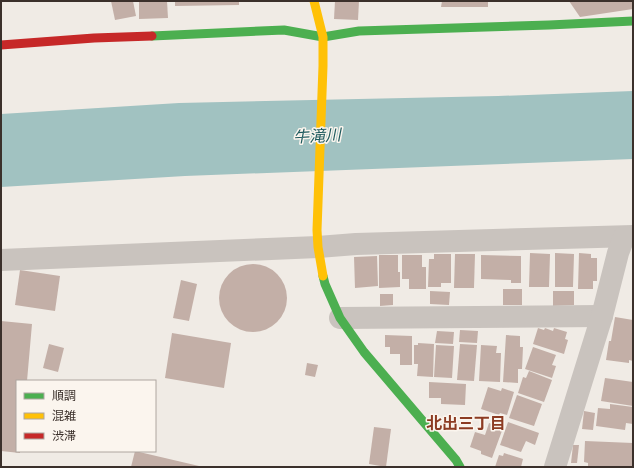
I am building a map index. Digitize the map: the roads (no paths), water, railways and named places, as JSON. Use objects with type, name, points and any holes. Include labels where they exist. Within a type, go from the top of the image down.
[{"type":"street","points":[[314,1],[322,37],[323,66],[318,239],[325,284],[340,318],[364,352],[456,460],[460,467]]},
{"type":"street","points":[[1,45],[94,38],[284,30],[322,37],[359,31],[633,21]]},
{"type":"street","points":[[1,260],[318,239],[356,244],[628,236]]},
{"type":"street","points":[[555,467],[602,316],[618,253],[628,236]]},
{"type":"street","points":[[340,318],[602,316]]},
{"type":"water","name":"牛滝川","points":[[633,91],[633,159],[185,176],[1,187],[1,114],[179,103],[498,96]]},
{"type":"district","name":"北出三丁目","points":[[466,422]]}]
